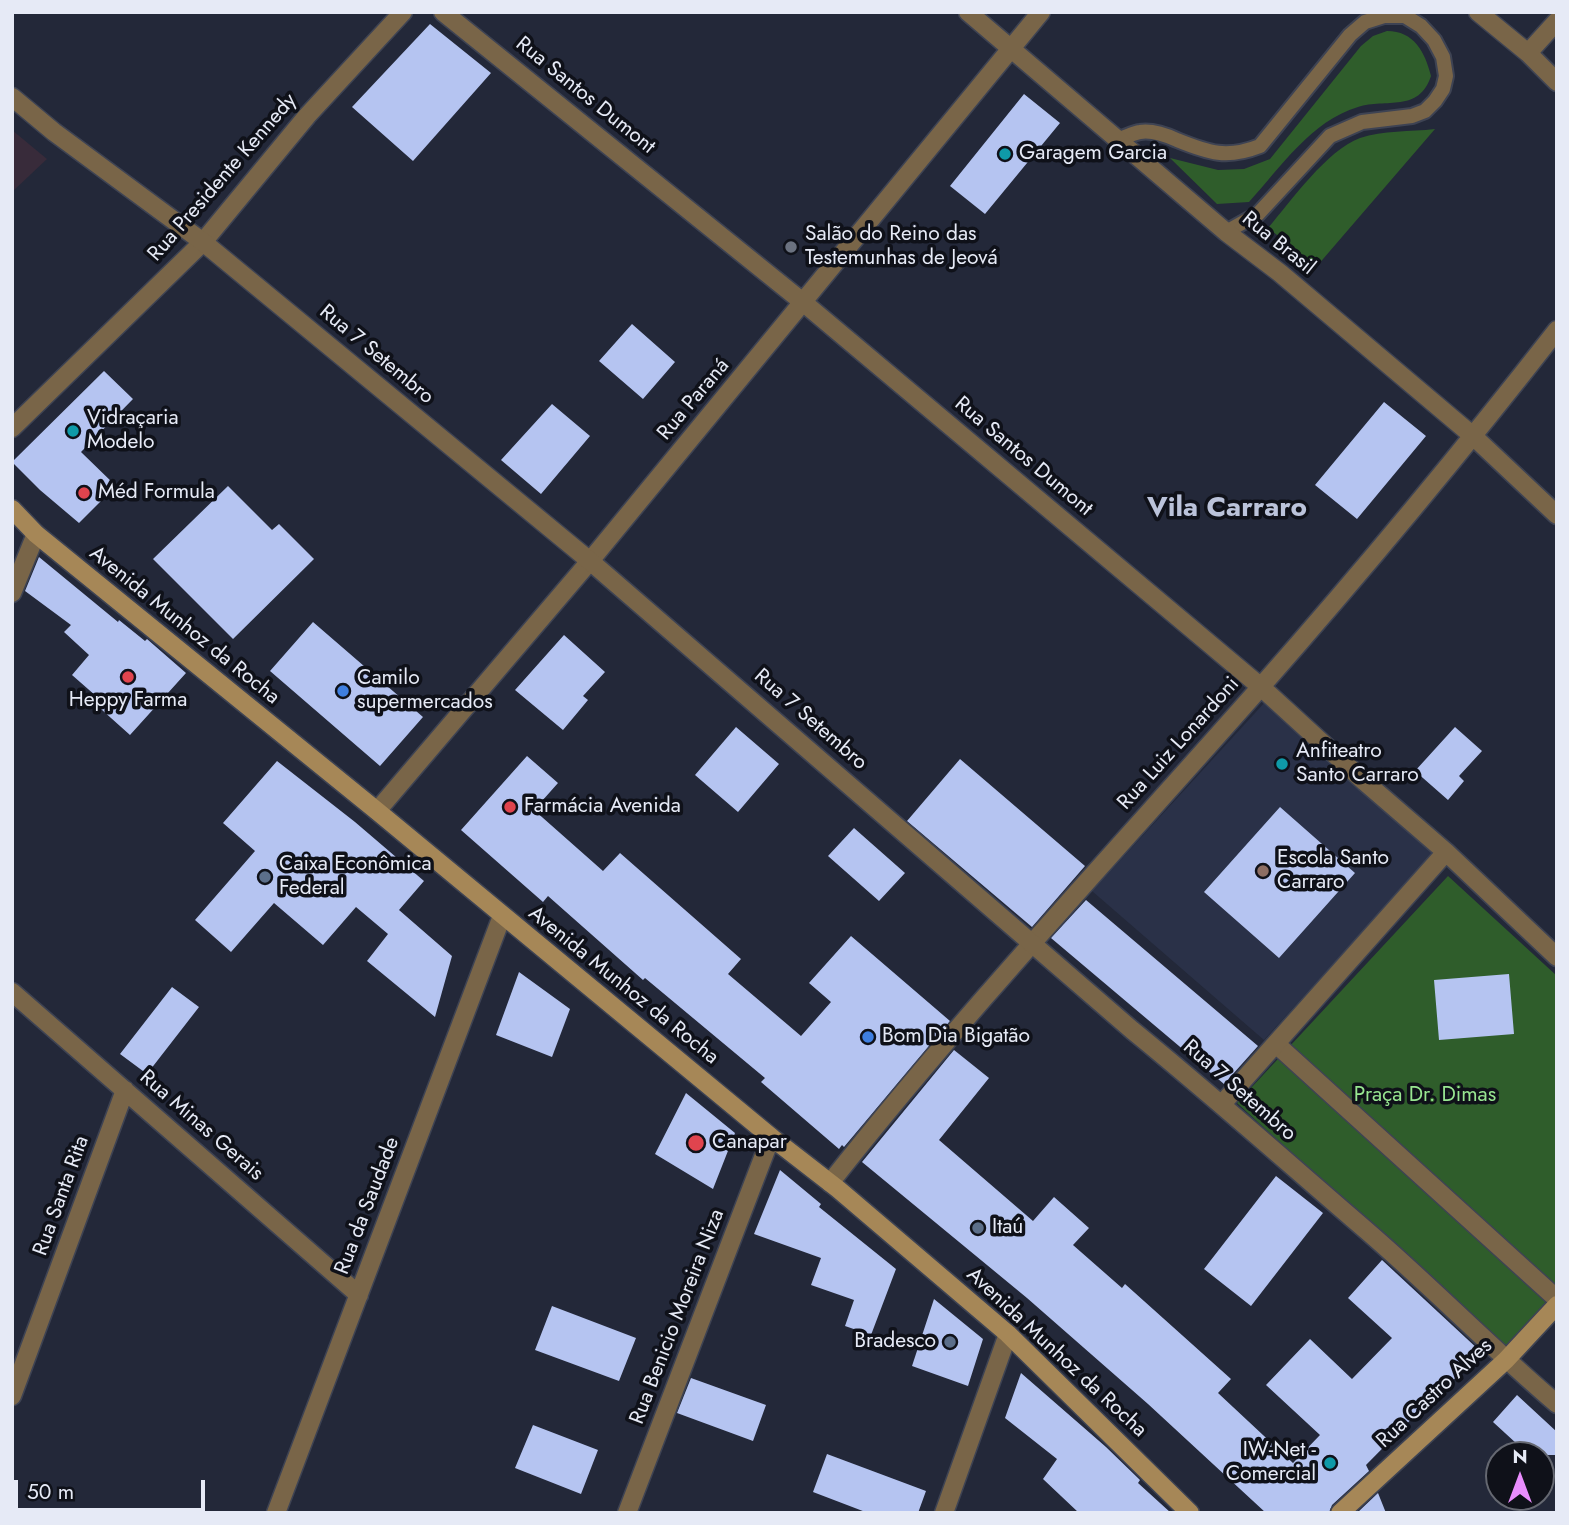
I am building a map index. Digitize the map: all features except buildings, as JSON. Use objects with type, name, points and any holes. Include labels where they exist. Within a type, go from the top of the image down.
[{"type":"main road","name":"Avenida Munhoz da Rocha","points":[[12,509],[36,534],[830,1183],[1008,1334],[1191,1513]]},
{"type":"main road","name":"Rua Castro Alves","points":[[1340,1513],[1506,1360],[1557,1305]]},
{"type":"street","name":"Rua Presidente Kennedy","points":[[12,428],[203,242],[307,117],[403,12]]},
{"type":"street","name":"Rua Santos Dumont","points":[[443,12],[804,303],[1261,687],[1446,852],[1557,957]]},
{"type":"street","name":"Rua Brasil","points":[[968,12],[1226,232],[1474,436],[1557,515]]},
{"type":"street","name":"Rua Paraná","points":[[377,811],[590,561],[1041,12]]},
{"type":"street","points":[[1478,12],[1528,53],[1557,82]]},
{"type":"street","points":[[1528,53],[1557,21]]},
{"type":"street","name":"Rua 7 Setembro","points":[[12,97],[54,132],[203,242],[590,561],[1034,942],[1132,1030],[1222,1104],[1557,1404]]},
{"type":"street","name":"Rua Luiz Lonardoni","points":[[830,1183],[890,1107],[1261,687],[1474,436],[1557,330]]},
{"type":"street","points":[[12,593],[36,534]]},
{"type":"street","points":[[1222,1104],[1446,852]]},
{"type":"street","name":"Rua da Saudade","points":[[276,1513],[502,916]]},
{"type":"street","name":"Rua Minas Gerais","points":[[12,992],[359,1295]]},
{"type":"street","points":[[1276,1044],[1557,1299]]},
{"type":"street","name":"Rua Santa Rita","points":[[12,1396],[125,1090]]},
{"type":"street","name":"Rua Benicio Moreira Niza","points":[[627,1513],[771,1137]]},
{"type":"street","points":[[944,1513],[1008,1334]]},
{"type":"lane","points":[[1119,139],[1142,131],[1162,134],[1220,154],[1241,153],[1260,146],[1350,35],[1365,22],[1384,16],[1405,16],[1421,26],[1434,40],[1443,57],[1446,76],[1436,101],[1425,111],[1412,116],[1362,122],[1330,136],[1258,214],[1226,232]]},
{"type":"shaded area","points":[[12,130],[47,159],[12,192]]},
{"type":"shaded area","name":"Escola Santo Carraro","points":[[1266,701],[1435,852],[1264,1040],[1092,891]]},
{"type":"green space","points":[[1387,31],[1411,39],[1422,51],[1431,76],[1426,88],[1410,100],[1358,107],[1326,123],[1298,147],[1249,202],[1217,204],[1170,158],[1218,170],[1244,169],[1270,159],[1361,46],[1373,36]]},
{"type":"green space","points":[[1435,129],[1317,266],[1268,228],[1310,177],[1348,144],[1378,134]]},
{"type":"green space","name":"Praça Dr. Dimas","points":[[1448,876],[1557,976],[1557,1291],[1504,1348],[1237,1103]]},
{"type":"place","name":"Garagem Garcia","points":[[1005,154]]},
{"type":"place","name":"Salão do Reino das Testemunhas de Jeová","points":[[791,247]]},
{"type":"place","name":"Vidraçaria Modelo","points":[[73,431]]},
{"type":"place","name":"Méd Formula","points":[[84,493]]},
{"type":"place","name":"Heppy Farma","points":[[128,677]]},
{"type":"place","name":"Camilo supermercados","points":[[343,691]]},
{"type":"place","name":"Anfiteatro Santo Carraro","points":[[1282,764]]},
{"type":"place","name":"Farmácia Avenida","points":[[510,807]]},
{"type":"place","name":"Escola Santo Carraro","points":[[1263,871]]},
{"type":"place","name":"Caixa Econômica Federal","points":[[265,877]]},
{"type":"place","name":"Bom Dia Bigatão","points":[[868,1037]]},
{"type":"place","name":"Canapar","points":[[696,1143]]},
{"type":"place","name":"Itaú","points":[[978,1228]]},
{"type":"place","name":"Bradesco","points":[[950,1342]]},
{"type":"place","name":"IW-Net - Comercial","points":[[1330,1463]]},
{"type":"district","name":"Vila Carraro","points":[[1227,509]]}]
